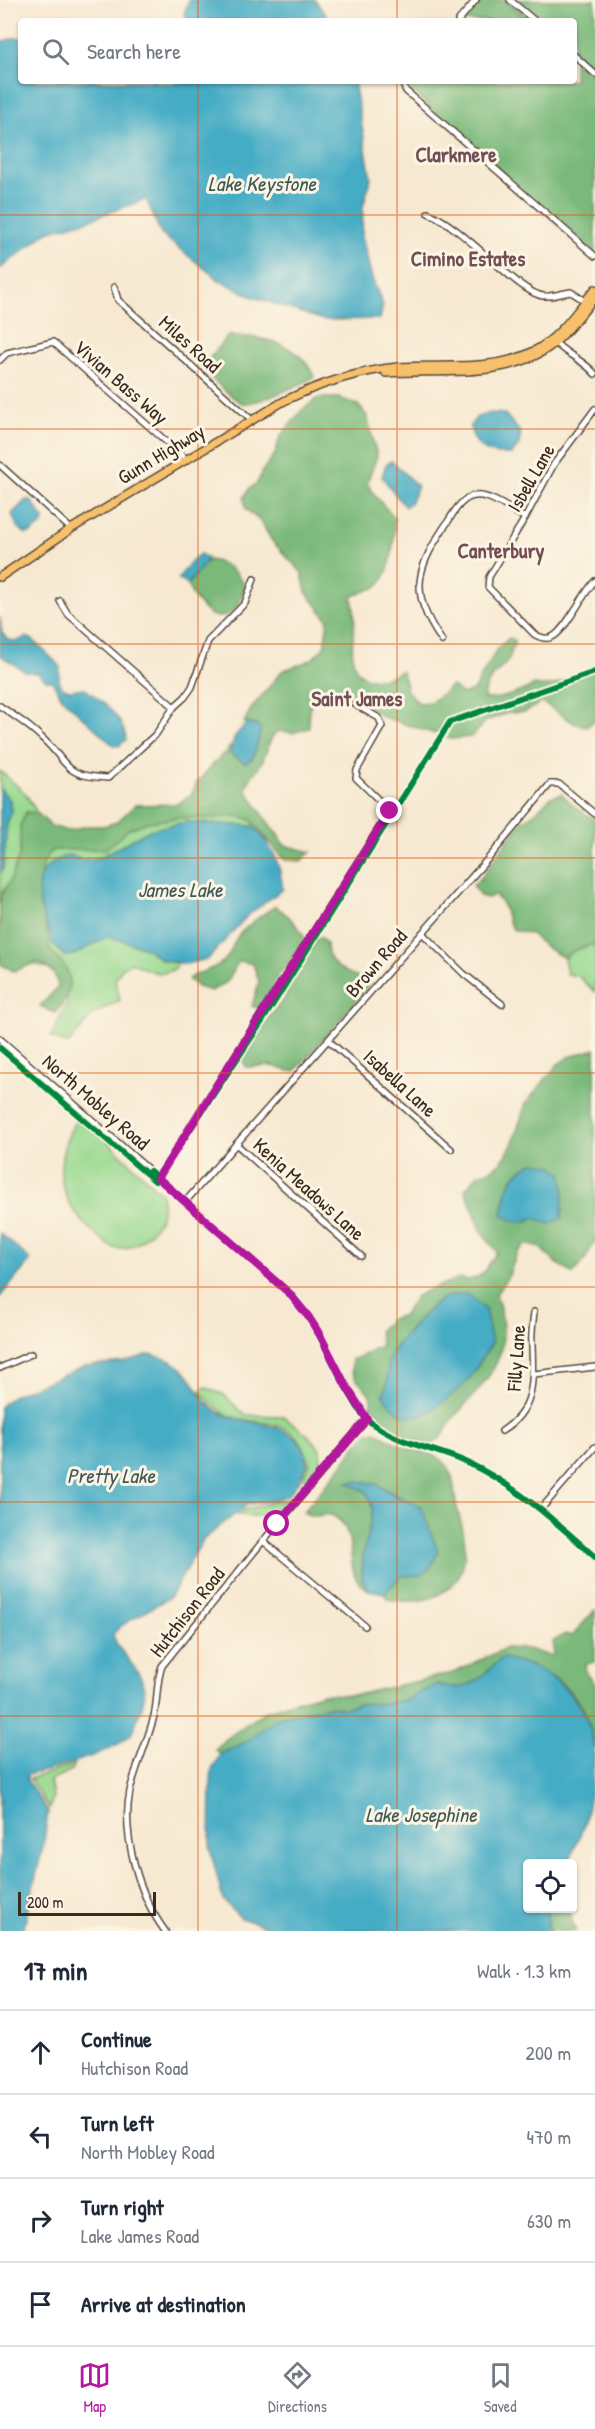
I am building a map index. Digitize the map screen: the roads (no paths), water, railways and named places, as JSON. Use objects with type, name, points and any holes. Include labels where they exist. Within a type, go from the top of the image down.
[{"type":"main road","name":"Gunn Highway","points":[[553,341],[595,290]]},
{"type":"main road","name":"Gunn Highway","points":[[0,577],[71,529],[185,458],[303,392],[348,378],[388,373],[505,366],[527,359],[553,341],[595,297]]},
{"type":"street","points":[[461,18],[476,0]]},
{"type":"street","points":[[510,0],[531,18]]},
{"type":"street","points":[[577,58],[595,74]]},
{"type":"street","points":[[406,84],[404,87],[595,256]]},
{"type":"street","points":[[428,213],[437,216],[457,231],[526,290],[544,296],[571,292],[585,302]]},
{"type":"street","name":"Miles Road","points":[[114,287],[118,300],[252,420]]},
{"type":"street","points":[[553,341],[567,354],[587,364],[595,374]]},
{"type":"street","name":"Vivian Bass Way","points":[[0,360],[7,352],[53,342],[185,458]]},
{"type":"street","name":"Isbell Lane","points":[[595,409],[554,464],[489,577],[488,587],[534,634],[542,638],[552,637],[562,628],[585,591],[595,581]]},
{"type":"street","points":[[0,465],[71,529]]},
{"type":"street","points":[[442,641],[424,609],[421,574],[428,551],[452,514],[460,503],[475,496],[489,498],[525,518]]},
{"type":"street","points":[[0,706],[42,737],[70,771],[86,777],[108,778],[156,734],[174,707],[192,687],[208,641],[245,603],[254,579]]},
{"type":"street","points":[[60,601],[68,614],[174,707]]},
{"type":"street","points":[[158,1178],[390,811],[356,778],[357,770],[382,726],[379,718],[356,705]]},
{"type":"street","name":"Brown Road","points":[[185,1202],[550,784],[559,784],[595,814]]},
{"type":"street","points":[[422,933],[464,974],[502,1004]]},
{"type":"street","name":"North Mobley Road","points":[[0,1039],[289,1293],[308,1316],[367,1419],[386,1433],[468,1463],[518,1492],[541,1509],[595,1557]]},
{"type":"street","name":"Isabella Lane","points":[[328,1040],[451,1149]]},
{"type":"street","name":"Kenia Meadows Lane","points":[[236,1144],[361,1256]]},
{"type":"street","name":"Filly Lane","points":[[502,1431],[517,1422],[526,1407],[534,1374],[531,1342],[534,1312]]},
{"type":"street","points":[[0,1368],[30,1354]]},
{"type":"street","points":[[534,1374],[595,1367]]},
{"type":"street","name":"Hutchison Road","points":[[165,1931],[153,1915],[139,1881],[129,1835],[130,1793],[154,1716],[159,1676],[169,1655],[367,1419]]},
{"type":"street","points":[[541,1509],[595,1447]]},
{"type":"street","points":[[263,1541],[365,1626]]},
{"type":"water","points":[[189,0],[315,0],[328,18],[186,18],[184,13]]},
{"type":"water","name":"Lake Keystone","points":[[18,38],[18,84],[355,84],[371,178],[363,207],[362,237],[372,278],[383,305],[380,319],[323,320],[251,296],[219,280],[161,234],[146,199],[89,220],[47,232],[0,269],[0,42]]},
{"type":"water","points":[[491,413],[505,414],[521,433],[519,445],[512,454],[490,452],[475,440],[470,426],[477,417]]},
{"type":"water","points":[[392,461],[418,487],[410,503],[405,507],[382,477],[386,464]]},
{"type":"water","points":[[26,500],[31,500],[44,519],[43,524],[26,534],[17,527],[12,514]]},
{"type":"water","points":[[200,554],[207,558],[206,562],[188,584],[178,579],[192,560]]},
{"type":"water","points":[[0,617],[2,633],[8,640],[18,641],[26,637],[33,640],[60,666],[59,680],[62,687],[70,690],[84,688],[111,710],[125,732],[126,740],[119,746],[113,745],[63,699],[52,681],[46,680],[37,673],[26,672],[0,655]]},
{"type":"water","points":[[247,723],[258,726],[261,730],[253,758],[245,763],[230,753],[235,736]]},
{"type":"water","points":[[0,789],[10,800],[11,813],[7,824],[3,869],[0,874]]},
{"type":"water","name":"James Lake","points":[[186,822],[253,826],[274,855],[280,870],[283,889],[247,916],[208,959],[185,964],[162,960],[146,948],[108,936],[74,955],[64,956],[52,943],[38,895],[40,878],[50,864],[69,855],[82,860],[99,858],[150,830]]},
{"type":"water","points":[[535,1162],[553,1166],[562,1173],[564,1187],[562,1218],[550,1224],[534,1218],[517,1222],[502,1214],[508,1189],[514,1176]]},
{"type":"water","points":[[0,1233],[31,1260],[0,1297]]},
{"type":"water","points":[[467,1294],[485,1309],[492,1343],[467,1382],[439,1405],[430,1411],[414,1416],[398,1412],[383,1394],[388,1379],[388,1362],[393,1351],[413,1325],[438,1302],[446,1297]]},
{"type":"water","name":"Pretty Lake","points":[[150,1354],[170,1360],[182,1369],[208,1404],[218,1412],[275,1427],[295,1437],[303,1448],[308,1463],[299,1481],[288,1495],[273,1501],[248,1504],[203,1540],[170,1597],[121,1626],[113,1634],[115,1641],[137,1670],[144,1685],[143,1702],[135,1726],[131,1734],[123,1741],[98,1754],[27,1775],[27,1780],[48,1812],[44,1842],[23,1931],[0,1931],[0,1407],[12,1396],[86,1366],[123,1362]]},
{"type":"water","points":[[347,1482],[377,1484],[400,1498],[421,1506],[438,1552],[430,1568],[423,1575],[401,1576],[385,1593],[369,1590],[362,1579],[363,1556],[373,1510],[367,1492]]},
{"type":"water","name":"Lake Josephine","points":[[502,1658],[538,1669],[553,1679],[579,1704],[592,1738],[594,1764],[590,1797],[584,1826],[570,1859],[523,1859],[523,1913],[547,1913],[549,1931],[279,1931],[241,1918],[223,1900],[210,1848],[211,1772],[220,1754],[244,1743],[279,1717],[329,1706],[344,1708],[358,1704],[383,1704],[407,1700],[437,1684],[458,1688],[480,1678]]},
{"type":"district","name":"Clarkmere","points":[[456,155]]},
{"type":"district","name":"Cimino Estates","points":[[468,259]]},
{"type":"district","name":"Canterbury","points":[[501,551]]},
{"type":"district","name":"Saint James","points":[[357,699]]}]
